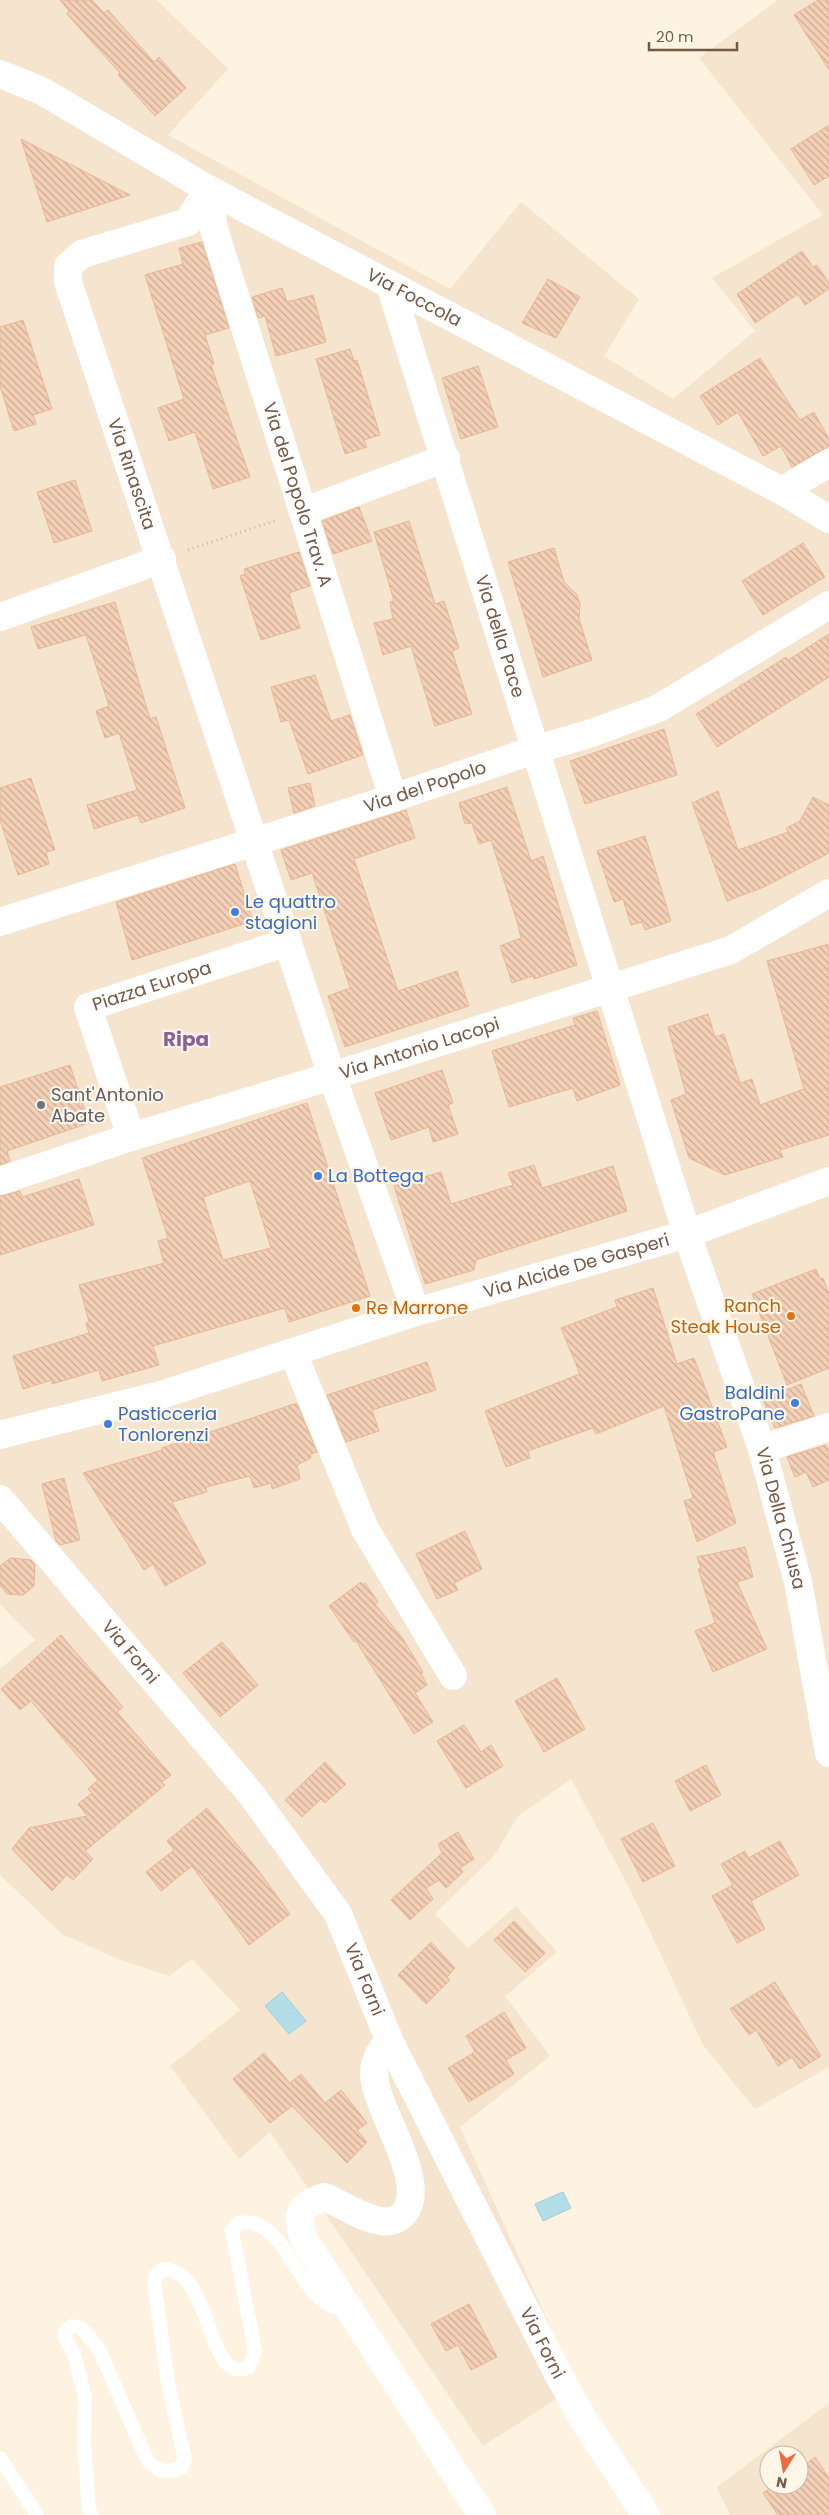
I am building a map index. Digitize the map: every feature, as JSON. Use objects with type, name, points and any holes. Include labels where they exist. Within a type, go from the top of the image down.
[{"type":"street","name":"Via Foccola","points":[[0,74],[42,91],[208,189],[782,491],[829,519]]},
{"type":"street","name":"Via del Popolo Trav. A","points":[[208,189],[214,229],[393,798]]},
{"type":"street","name":"Via Rinascita","points":[[208,189],[188,222],[82,254],[68,266],[68,282],[162,559],[332,1076],[416,1312]]},
{"type":"street","name":"Via della Pace","points":[[390,285],[611,987]]},
{"type":"street","points":[[304,512],[446,458]]},
{"type":"street","points":[[782,491],[829,463]]},
{"type":"street","points":[[0,617],[162,559]]},
{"type":"street","name":"Via del Popolo","points":[[0,922],[393,798],[537,749],[592,733],[659,708],[829,605]]},
{"type":"street","name":"Via Antonio Lacopi","points":[[0,1181],[131,1137],[332,1076],[731,950],[829,893]]},
{"type":"street","name":"Piazza Europa","points":[[131,1137],[88,1007],[288,942]]},
{"type":"street","name":"Via Della Chiusa","points":[[611,987],[687,1234],[762,1449],[798,1582],[829,1753]]},
{"type":"street","name":"Via Alcide De Gasperi","points":[[0,1435],[164,1394],[416,1312],[687,1234],[829,1181]]},
{"type":"street","points":[[293,1353],[365,1530],[453,1676]]},
{"type":"street","points":[[762,1449],[829,1427]]},
{"type":"street","name":"Via Forni","points":[[0,1500],[251,1794],[338,1914],[390,2042],[558,2374],[585,2422],[646,2515]]},
{"type":"street","points":[[390,2042],[382,2048],[375,2064],[375,2083],[398,2141],[412,2189],[408,2207],[401,2218],[384,2222],[325,2197],[310,2202],[303,2207],[298,2225],[304,2241],[345,2301],[482,2515]]},
{"type":"lane","points":[[92,2515],[89,2510],[84,2443],[85,2397],[74,2354],[65,2337],[65,2332],[71,2326],[81,2328],[99,2348],[148,2462],[164,2472],[173,2472],[182,2468],[185,2460],[168,2383],[154,2284],[156,2276],[163,2269],[172,2269],[194,2286],[220,2355],[232,2369],[241,2371],[249,2368],[255,2350],[232,2231],[238,2223],[247,2222],[264,2228],[276,2239],[323,2302],[336,2307],[345,2301]]},
{"type":"lane","points":[[1,2458],[37,2515]]},
{"type":"path","points":[[162,559],[304,512]]},
{"type":"shaded area","points":[[0,0],[157,0],[228,69],[168,135],[450,289],[521,202],[639,299],[604,356],[673,399],[755,331],[712,278],[823,215],[699,58],[778,0],[829,0],[829,2067],[755,2109],[703,2045],[631,1891],[571,1779],[518,1816],[494,1856],[435,1914],[468,1948],[516,1906],[557,1952],[505,1996],[550,2056],[460,2127],[577,2386],[483,2446],[270,2132],[239,2159],[170,2066],[240,2010],[192,1959],[169,1976],[118,1959],[62,1934],[0,1875],[0,1669],[35,1640],[0,1604]]},
{"type":"shaded area","points":[[829,2403],[829,2515],[730,2515],[717,2487],[759,2456],[759,2495],[809,2495],[809,2445],[773,2445]]},
{"type":"water","points":[[282,1992],[306,2021],[289,2034],[265,2006]]},
{"type":"water","points":[[563,2192],[571,2208],[543,2221],[535,2204]]},
{"type":"building","points":[[60,0],[92,0],[104,13],[108,10],[154,62],[159,57],[186,88],[155,116],[118,75],[120,73],[67,14],[69,11]]},
{"type":"building","points":[[818,0],[829,0],[829,70],[794,15]]},
{"type":"building","points":[[829,125],[829,176],[814,185],[791,149]]},
{"type":"building","points":[[21,139],[130,195],[47,222]]},
{"type":"building","points":[[202,242],[229,328],[205,335],[214,364],[211,365],[250,477],[213,489],[195,432],[169,441],[158,408],[184,399],[145,275],[183,264],[179,248]]},
{"type":"building","points":[[802,251],[813,267],[817,265],[829,283],[829,289],[805,305],[798,294],[755,323],[737,294]]},
{"type":"building","points":[[548,279],[580,297],[556,338],[522,323]]},
{"type":"building","points":[[282,288],[287,302],[313,295],[326,342],[276,356],[265,316],[258,318],[252,297]]},
{"type":"building","points":[[23,320],[52,409],[33,415],[36,424],[14,431],[0,386],[0,327]]},
{"type":"building","points":[[350,349],[354,361],[357,360],[380,435],[364,440],[367,447],[345,454],[316,359]]},
{"type":"building","points":[[760,358],[800,420],[814,412],[829,439],[829,446],[792,467],[781,446],[763,456],[738,412],[718,425],[700,396]]},
{"type":"building","points":[[478,366],[498,427],[461,439],[442,378]]},
{"type":"building","points":[[75,480],[92,531],[54,543],[37,492]]},
{"type":"building","points":[[359,507],[372,541],[333,554],[322,521]]},
{"type":"building","points":[[409,521],[435,604],[444,601],[459,648],[452,651],[472,714],[435,726],[411,646],[383,655],[374,623],[393,619],[390,602],[394,601],[374,532]]},
{"type":"building","points":[[803,543],[825,577],[763,615],[742,581]]},
{"type":"building","points":[[554,548],[564,582],[577,595],[580,604],[579,619],[592,660],[543,677],[508,562]]},
{"type":"building","points":[[299,552],[310,586],[289,593],[300,628],[261,640],[240,576],[245,574],[244,569]]},
{"type":"building","points":[[115,602],[150,719],[156,717],[185,808],[141,823],[138,815],[94,829],[87,805],[137,790],[119,733],[105,738],[96,711],[109,706],[86,635],[38,649],[31,627]]},
{"type":"building","points":[[829,634],[829,677],[717,747],[696,714],[786,657],[788,660]]},
{"type":"building","points":[[315,675],[331,721],[350,715],[363,755],[308,774],[289,720],[281,722],[271,687]]},
{"type":"building","points":[[664,729],[677,775],[585,804],[570,761]]},
{"type":"building","points":[[31,778],[55,850],[46,852],[49,864],[18,875],[0,820],[0,788]]},
{"type":"building","points":[[310,783],[315,806],[294,813],[288,788]]},
{"type":"building","points":[[507,787],[531,861],[543,856],[577,965],[534,979],[533,976],[512,983],[500,946],[521,938],[518,925],[491,840],[479,844],[472,823],[465,824],[459,803]]},
{"type":"building","points":[[718,791],[738,850],[788,832],[786,828],[800,821],[813,797],[829,805],[829,853],[764,887],[727,901],[692,803]]},
{"type":"building","points":[[406,810],[415,838],[354,859],[398,991],[457,971],[469,1006],[345,1047],[328,996],[350,988],[312,873],[291,880],[281,850]]},
{"type":"building","points":[[645,836],[671,921],[645,930],[642,922],[631,925],[623,899],[614,902],[597,851]]},
{"type":"building","points":[[235,864],[253,921],[132,960],[116,902]]},
{"type":"building","points":[[829,944],[829,1135],[780,1150],[783,1157],[725,1175],[689,1158],[671,1100],[686,1094],[668,1027],[708,1014],[715,1037],[724,1034],[740,1083],[752,1079],[760,1105],[804,1089],[767,961]]},
{"type":"building","points":[[597,1011],[620,1085],[577,1101],[573,1088],[509,1107],[492,1051],[575,1025],[573,1018]]},
{"type":"building","name":"Sant'Antonio Abate","points":[[70,1065],[89,1123],[7,1151],[10,1161],[0,1165],[0,1087]]},
{"type":"building","points":[[442,1070],[453,1103],[448,1105],[458,1134],[433,1142],[429,1127],[391,1140],[375,1093]]},
{"type":"building","points":[[307,1103],[370,1296],[289,1322],[285,1308],[153,1346],[159,1365],[102,1381],[99,1370],[52,1384],[52,1380],[23,1389],[13,1356],[89,1333],[86,1323],[89,1322],[79,1285],[164,1263],[158,1241],[168,1238],[142,1158]],"holes":[[[250,1181],[271,1248],[223,1260],[203,1197]]]},
{"type":"building","points":[[534,1165],[542,1188],[613,1166],[627,1211],[476,1260],[474,1270],[425,1284],[394,1186],[441,1172],[451,1204],[513,1185],[508,1173]]},
{"type":"building","points":[[79,1179],[94,1225],[0,1255],[0,1196],[20,1191],[22,1197]]},
{"type":"building","points":[[816,1269],[820,1279],[823,1278],[829,1294],[829,1368],[787,1385],[752,1294]]},
{"type":"building","points":[[653,1288],[677,1364],[694,1358],[727,1447],[713,1452],[736,1523],[697,1542],[684,1501],[693,1498],[664,1406],[596,1434],[593,1428],[528,1451],[530,1458],[506,1467],[485,1411],[580,1374],[561,1328],[617,1307],[615,1300]]},
{"type":"building","points":[[427,1362],[436,1390],[372,1410],[379,1431],[346,1442],[327,1395]]},
{"type":"building","points":[[801,1384],[814,1416],[775,1428],[763,1399]]},
{"type":"building","points":[[297,1404],[317,1452],[310,1454],[311,1458],[297,1465],[300,1479],[272,1489],[271,1483],[254,1488],[250,1476],[206,1487],[207,1492],[172,1502],[206,1563],[165,1586],[153,1564],[144,1570],[83,1473],[163,1450],[162,1448]]},
{"type":"building","points":[[826,1445],[829,1451],[829,1480],[813,1487],[806,1472],[795,1477],[787,1457]]},
{"type":"building","points":[[64,1478],[80,1540],[60,1545],[56,1541],[42,1484]]},
{"type":"building","points":[[465,1531],[482,1569],[454,1583],[458,1590],[437,1599],[416,1554]]},
{"type":"building","points":[[745,1547],[753,1577],[737,1582],[767,1649],[713,1672],[695,1631],[715,1623],[698,1569],[701,1569],[697,1557]]},
{"type":"building","points":[[11,1558],[31,1560],[35,1565],[34,1586],[23,1595],[7,1594],[0,1585],[0,1566]]},
{"type":"building","points":[[361,1582],[363,1585],[365,1583],[378,1602],[375,1604],[403,1639],[423,1672],[421,1673],[427,1685],[415,1693],[433,1722],[414,1734],[356,1641],[354,1642],[329,1606]]},
{"type":"building","points":[[61,1635],[123,1707],[117,1712],[171,1775],[162,1782],[165,1785],[85,1851],[93,1859],[73,1880],[67,1875],[52,1891],[12,1849],[29,1828],[87,1816],[78,1804],[92,1793],[88,1789],[98,1780],[31,1701],[20,1710],[1,1689]]},
{"type":"building","points":[[222,1642],[258,1685],[220,1717],[183,1673]]},
{"type":"building","points":[[557,1678],[585,1729],[544,1752],[515,1701]]},
{"type":"building","points":[[464,1725],[481,1752],[491,1745],[503,1766],[466,1788],[437,1741]]},
{"type":"building","points":[[325,1762],[346,1784],[325,1803],[321,1799],[302,1817],[285,1800]]},
{"type":"building","points":[[706,1765],[721,1795],[690,1811],[675,1781]]},
{"type":"building","points":[[207,1808],[258,1870],[290,1914],[249,1945],[192,1866],[161,1891],[146,1872],[174,1850],[167,1841]]},
{"type":"building","points":[[653,1823],[675,1866],[643,1882],[621,1839]]},
{"type":"building","points":[[458,1832],[474,1859],[460,1868],[463,1872],[446,1888],[439,1880],[426,1888],[433,1899],[410,1920],[391,1900],[442,1853],[438,1844]]},
{"type":"building","points":[[780,1841],[799,1875],[751,1901],[765,1929],[737,1943],[712,1896],[733,1885],[721,1864],[745,1851],[748,1858]]},
{"type":"building","points":[[514,1921],[545,1953],[525,1972],[494,1940]]},
{"type":"building","points":[[431,1942],[455,1968],[447,1977],[450,1980],[426,2004],[398,1975]]},
{"type":"building","points":[[775,1982],[821,2056],[800,2069],[792,2057],[778,2066],[756,2030],[749,2035],[730,2009]]},
{"type":"building","points":[[504,2012],[526,2048],[506,2060],[514,2074],[469,2102],[448,2068],[475,2052],[466,2036]]},
{"type":"building","points":[[264,2053],[290,2083],[301,2074],[325,2103],[341,2090],[367,2123],[357,2130],[367,2142],[347,2163],[292,2106],[270,2123],[233,2079]]},
{"type":"building","points":[[469,2304],[497,2357],[471,2370],[458,2345],[446,2351],[431,2324]]},
{"type":"building","points":[[815,2457],[829,2478],[829,2515],[778,2515],[764,2495],[809,2495],[809,2462]]},
{"type":"place","name":"Le quattro stagioni","points":[[235,912]]},
{"type":"place","name":"Sant'Antonio Abate","points":[[41,1105]]},
{"type":"place","name":"La Bottega","points":[[318,1176]]},
{"type":"place","name":"Re Marrone","points":[[356,1308]]},
{"type":"place","name":"Ranch Steak House","points":[[791,1316]]},
{"type":"place","name":"Baldini GastroPane","points":[[795,1403]]},
{"type":"place","name":"Pasticceria Tonlorenzi","points":[[108,1424]]},
{"type":"district","name":"Ripa","points":[[186,1039]]}]
